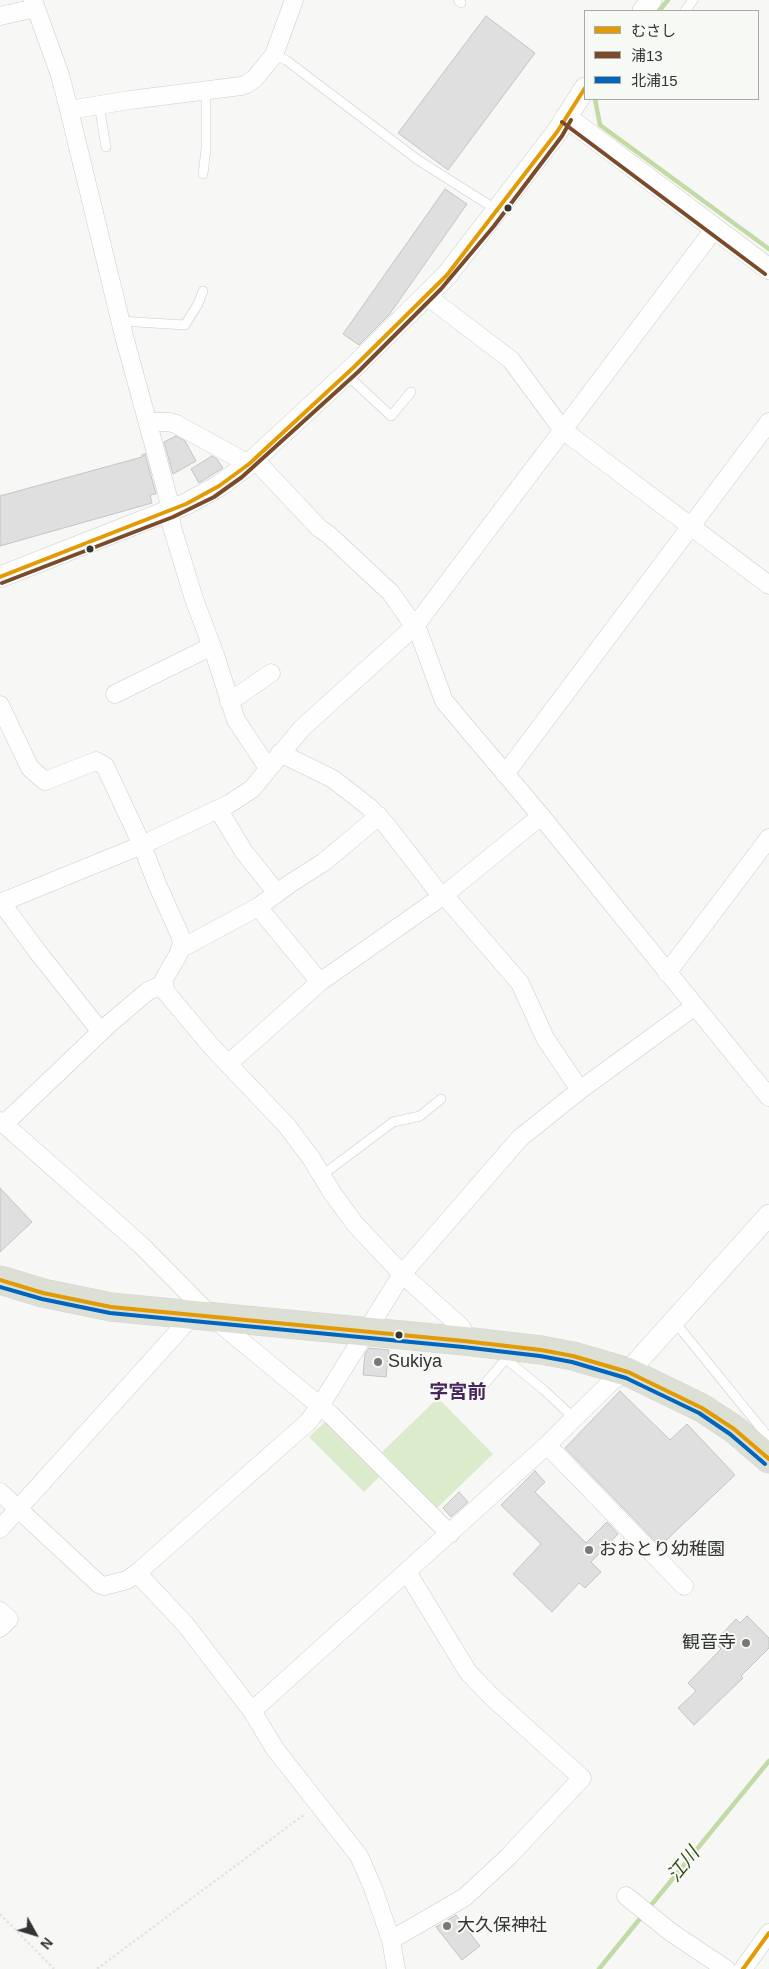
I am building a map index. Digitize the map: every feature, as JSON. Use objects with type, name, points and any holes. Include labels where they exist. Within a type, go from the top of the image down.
[{"type":"main road","points":[[0,1280],[43,1293],[88,1303],[131,1309],[464,1341],[504,1352],[549,1351],[628,1372],[702,1408],[734,1428],[769,1459]]},
{"type":"street","points":[[69,110],[248,84],[274,55],[294,0]]},
{"type":"street","points":[[0,16],[35,4],[60,75],[120,321],[168,497],[172,527],[229,702],[239,727],[268,768]]},
{"type":"street","points":[[0,577],[170,511],[210,492],[252,461],[427,296],[461,257],[557,132],[584,90]]},
{"type":"street","points":[[566,117],[769,269]]},
{"type":"street","points":[[101,1032],[0,902],[142,845],[218,809],[247,792],[307,724],[415,626],[715,228]]},
{"type":"street","points":[[427,296],[511,360],[563,430],[769,585]]},
{"type":"street","points":[[148,422],[176,424],[252,461],[319,528],[330,535],[385,587],[422,638],[444,702],[540,816],[769,1097]]},
{"type":"street","points":[[505,774],[769,422]]},
{"type":"street","points":[[115,694],[212,646]]},
{"type":"street","points":[[229,702],[271,673]]},
{"type":"street","points":[[0,705],[30,768],[45,781],[96,761],[105,766],[179,930],[180,949],[165,975],[164,984],[167,994],[228,1064],[286,1126],[311,1158],[349,1217],[402,1274],[461,1327],[464,1341]]},
{"type":"street","points":[[280,753],[333,780],[350,791],[378,816],[443,896],[520,982],[545,1038],[580,1090]]},
{"type":"street","points":[[218,809],[244,852],[277,893]]},
{"type":"street","points":[[180,949],[258,907],[316,867],[378,816]]},
{"type":"street","points":[[228,1064],[320,982],[443,896],[540,816]]},
{"type":"street","points":[[667,973],[769,838]]},
{"type":"street","points":[[258,907],[320,982]]},
{"type":"street","points":[[164,984],[148,991],[2,1123],[141,1245],[203,1316],[320,1406],[450,1534]]},
{"type":"street","points":[[0,1492],[101,1586],[127,1580],[296,1434],[320,1406],[402,1274],[520,1138],[580,1090],[695,1006]]},
{"type":"street","points":[[252,1711],[548,1445],[612,1381],[628,1372],[769,1215]]},
{"type":"street","points":[[0,1529],[203,1316]]},
{"type":"street","points":[[548,1445],[684,1586]]},
{"type":"street","points":[[391,1940],[465,1897],[508,1857],[582,1778],[492,1697],[468,1672],[407,1572]]},
{"type":"street","points":[[137,1573],[185,1624],[252,1711],[275,1749],[359,1856],[373,1888],[391,1940],[396,1969]]},
{"type":"street","points":[[0,1611],[9,1619],[0,1628]]},
{"type":"street","points":[[631,1900],[660,1924],[726,1969]]},
{"type":"street","points":[[743,1969],[769,1933]]},
{"type":"lane","points":[[274,55],[286,60],[418,160],[497,210]]},
{"type":"lane","points":[[203,174],[206,154],[206,91]]},
{"type":"lane","points":[[99,105],[106,147]]},
{"type":"lane","points":[[120,321],[185,325],[203,292]]},
{"type":"lane","points":[[346,374],[391,416],[411,392]]},
{"type":"lane","points":[[321,1176],[393,1122],[420,1116],[441,1099]]},
{"type":"lane","points":[[674,1320],[769,1438]]},
{"type":"lane","points":[[481,1388],[504,1352],[574,1418]]},
{"type":"path","points":[[96,1969],[318,1804]]},
{"type":"path","points":[[0,1914],[54,1969]]},
{"type":"green space","points":[[438,1398],[493,1454],[437,1508],[382,1452]]},
{"type":"green space","points":[[328,1419],[382,1474],[364,1492],[309,1437]]},
{"type":"building","points":[[486,16],[535,53],[448,170],[398,133]]},
{"type":"building","points":[[445,189],[467,204],[389,315],[359,345],[343,334]]},
{"type":"building","points":[[176,436],[185,441],[196,461],[173,474],[164,442]]},
{"type":"building","points":[[145,454],[156,494],[150,495],[152,503],[0,546],[0,496],[142,457]]},
{"type":"building","points":[[212,456],[217,459],[223,468],[199,483],[191,469]]},
{"type":"building","points":[[0,1188],[32,1222],[0,1252]]},
{"type":"building","points":[[369,1348],[389,1350],[386,1377],[363,1375],[365,1354]]},
{"type":"building","points":[[620,1391],[670,1440],[687,1424],[735,1475],[660,1546],[565,1448]]},
{"type":"building","points":[[535,1471],[545,1482],[535,1492],[586,1543],[607,1522],[618,1534],[591,1562],[601,1572],[585,1588],[579,1583],[552,1612],[513,1574],[541,1544],[501,1505]]},
{"type":"building","points":[[459,1492],[468,1502],[451,1517],[443,1508]]},
{"type":"building","points":[[747,1616],[769,1638],[769,1648],[741,1676],[743,1678],[694,1725],[678,1708],[696,1691],[688,1683],[721,1649],[718,1646],[727,1637],[723,1633],[736,1619],[740,1623]]},
{"type":"building","points":[[456,1915],[480,1946],[462,1960],[436,1927]]},
{"type":"waterway","points":[[660,10],[668,0]]},
{"type":"waterway","points":[[595,100],[600,125],[769,249]]},
{"type":"waterway","name":"江川","points":[[648,1909],[769,1761]]},
{"type":"waterway","name":"江川","points":[[599,1969],[643,1915]]},
{"type":"transit line","name":"むさし","points":[[0,577],[186,504],[219,486],[249,464],[354,367],[447,275],[557,132],[584,90]]},
{"type":"transit line","name":"浦13","points":[[2,583],[173,517],[214,497],[242,477],[358,372],[441,289],[494,226],[562,136],[571,120]]},
{"type":"transit line","name":"浦13","points":[[562,122],[765,274]]},
{"type":"transit line","name":"むさし","points":[[0,1280],[43,1293],[111,1307],[464,1341],[541,1350],[573,1356],[628,1372],[702,1408],[734,1429],[769,1459]]},
{"type":"transit line","name":"北浦15","points":[[0,1287],[42,1299],[110,1313],[463,1347],[540,1356],[572,1362],[626,1378],[699,1413],[730,1434],[765,1464]]},
{"type":"transit line","name":"むさし","points":[[743,1969],[769,1933]]},
{"type":"place","name":"Sukiya","points":[[378,1362]]},
{"type":"place","name":"おおとり幼稚園","points":[[589,1550]]},
{"type":"place","name":"観音寺","points":[[746,1643]]},
{"type":"place","name":"大久保神社","points":[[447,1926]]},
{"type":"district","name":"字宮前","points":[[458,1393]]}]
